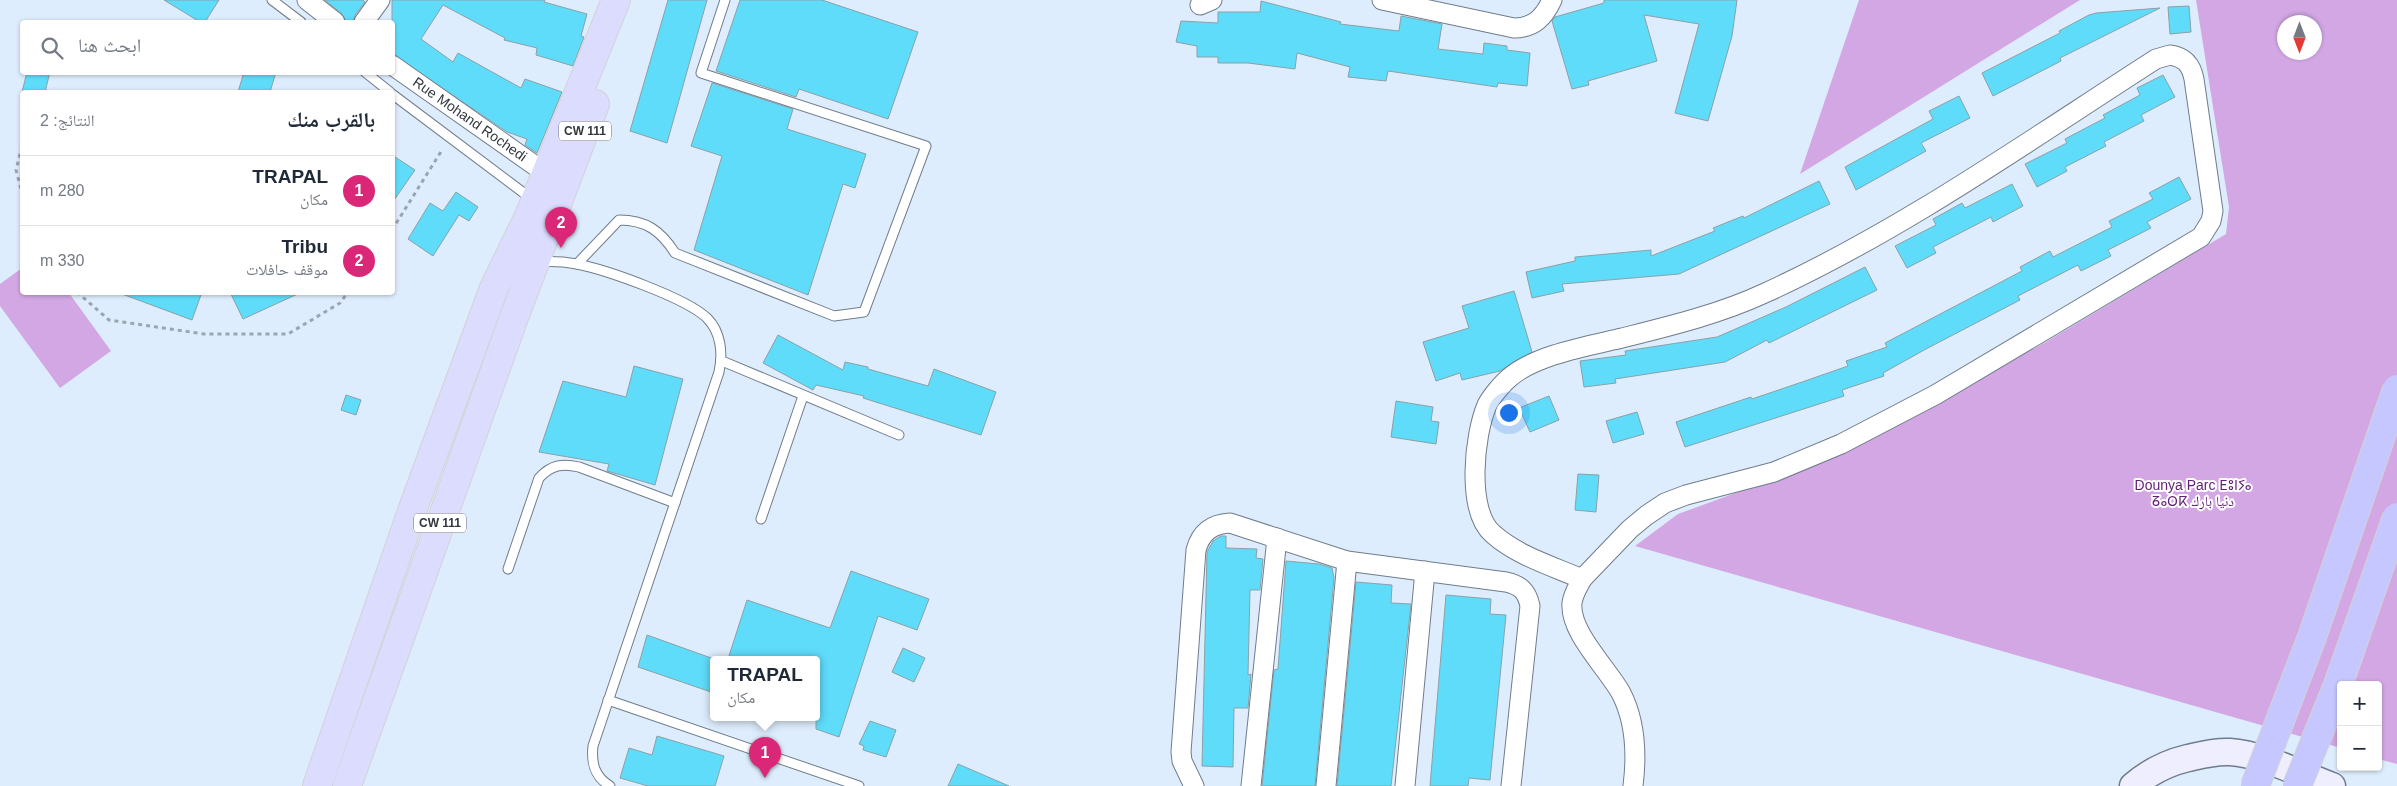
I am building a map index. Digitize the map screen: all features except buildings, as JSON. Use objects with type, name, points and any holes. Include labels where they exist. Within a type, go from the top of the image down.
[{"type":"highway","points":[[2255,786],[2312,637],[2397,389]]},
{"type":"highway","points":[[2297,786],[2338,685],[2397,517]]},
{"type":"main road","points":[[316,786],[412,511],[494,288],[547,174],[616,2]]},
{"type":"main road","name":"CW 111","points":[[347,786],[536,262],[616,2]]},
{"type":"street","points":[[307,0],[332,20]]},
{"type":"street","points":[[365,20],[380,0]]},
{"type":"street","points":[[1382,0],[1514,28],[1522,28],[1536,22],[1547,12],[1552,0]]},
{"type":"street","points":[[1582,579],[1522,554],[1491,533],[1479,509],[1474,472],[1478,433],[1488,404],[1509,378],[1531,365],[1569,351],[1705,316],[1764,294],[1869,239],[1965,182],[2156,59],[2170,55],[2184,59],[2189,65],[2194,79],[2213,212],[2212,221],[2201,237],[1935,395],[1841,444],[1774,472],[1686,495],[1665,503],[1630,529],[1582,579],[1575,591],[1572,604],[1573,615],[1585,640],[1621,692],[1629,714],[1635,738],[1636,764],[1633,786]]},
{"type":"street","name":"Rue Mohand Rochedi","points":[[395,67],[547,174]]},
{"type":"street","points":[[1194,786],[1186,771],[1181,752],[1196,550],[1199,541],[1212,527],[1230,523],[1347,561],[1514,583],[1520,586],[1529,598],[1530,606],[1511,786]]},
{"type":"street","points":[[1252,786],[1278,538]]},
{"type":"street","points":[[1326,786],[1347,561]]},
{"type":"street","points":[[1405,786],[1425,571]]},
{"type":"street","points":[[2133,786],[2150,772],[2180,760],[2212,752],[2230,752],[2251,756],[2332,786]]},
{"type":"lane","points":[[272,0],[298,20]]},
{"type":"lane","points":[[577,264],[620,220],[633,220],[660,234],[675,253],[834,316],[864,312],[926,146],[701,74],[725,0]]},
{"type":"lane","points":[[369,75],[388,90]]},
{"type":"lane","points":[[395,95],[535,202]]},
{"type":"lane","points":[[536,262],[577,264],[598,269],[682,301],[708,319],[716,332],[721,346],[722,361],[608,700],[592,757],[594,768],[599,778],[610,786]]},
{"type":"lane","points":[[722,361],[899,435]]},
{"type":"lane","points":[[761,519],[803,396]]},
{"type":"lane","points":[[508,569],[539,478],[547,470],[557,465],[568,464],[579,467],[675,503]]},
{"type":"lane","points":[[608,700],[859,786]]},
{"type":"path","points":[[395,225],[449,138]]},
{"type":"path","points":[[20,154],[16,170],[20,185]]},
{"type":"path","points":[[80,295],[109,320],[204,334],[288,334],[340,302],[346,295]]},
{"type":"green space","points":[[1859,0],[2080,0],[1800,174]]},
{"type":"green space","name":"Dounya Parc ⴹⵓⵏⵢⴰ ⵒⴰⵔⴽ دنيا بارك","points":[[2196,0],[2397,0],[2397,764],[2382,760],[2382,681],[2337,681],[2337,747],[1635,546],[1678,514],[1752,487],[1881,431],[2044,343],[2226,234],[2229,207]]},
{"type":"green space","points":[[20,269],[20,295],[70,295],[111,351],[60,388],[0,306],[0,284]]},
{"type":"place","name":"Tribu","points":[[561,248]]},
{"type":"place","name":"TRAPAL","points":[[765,778]]}]
